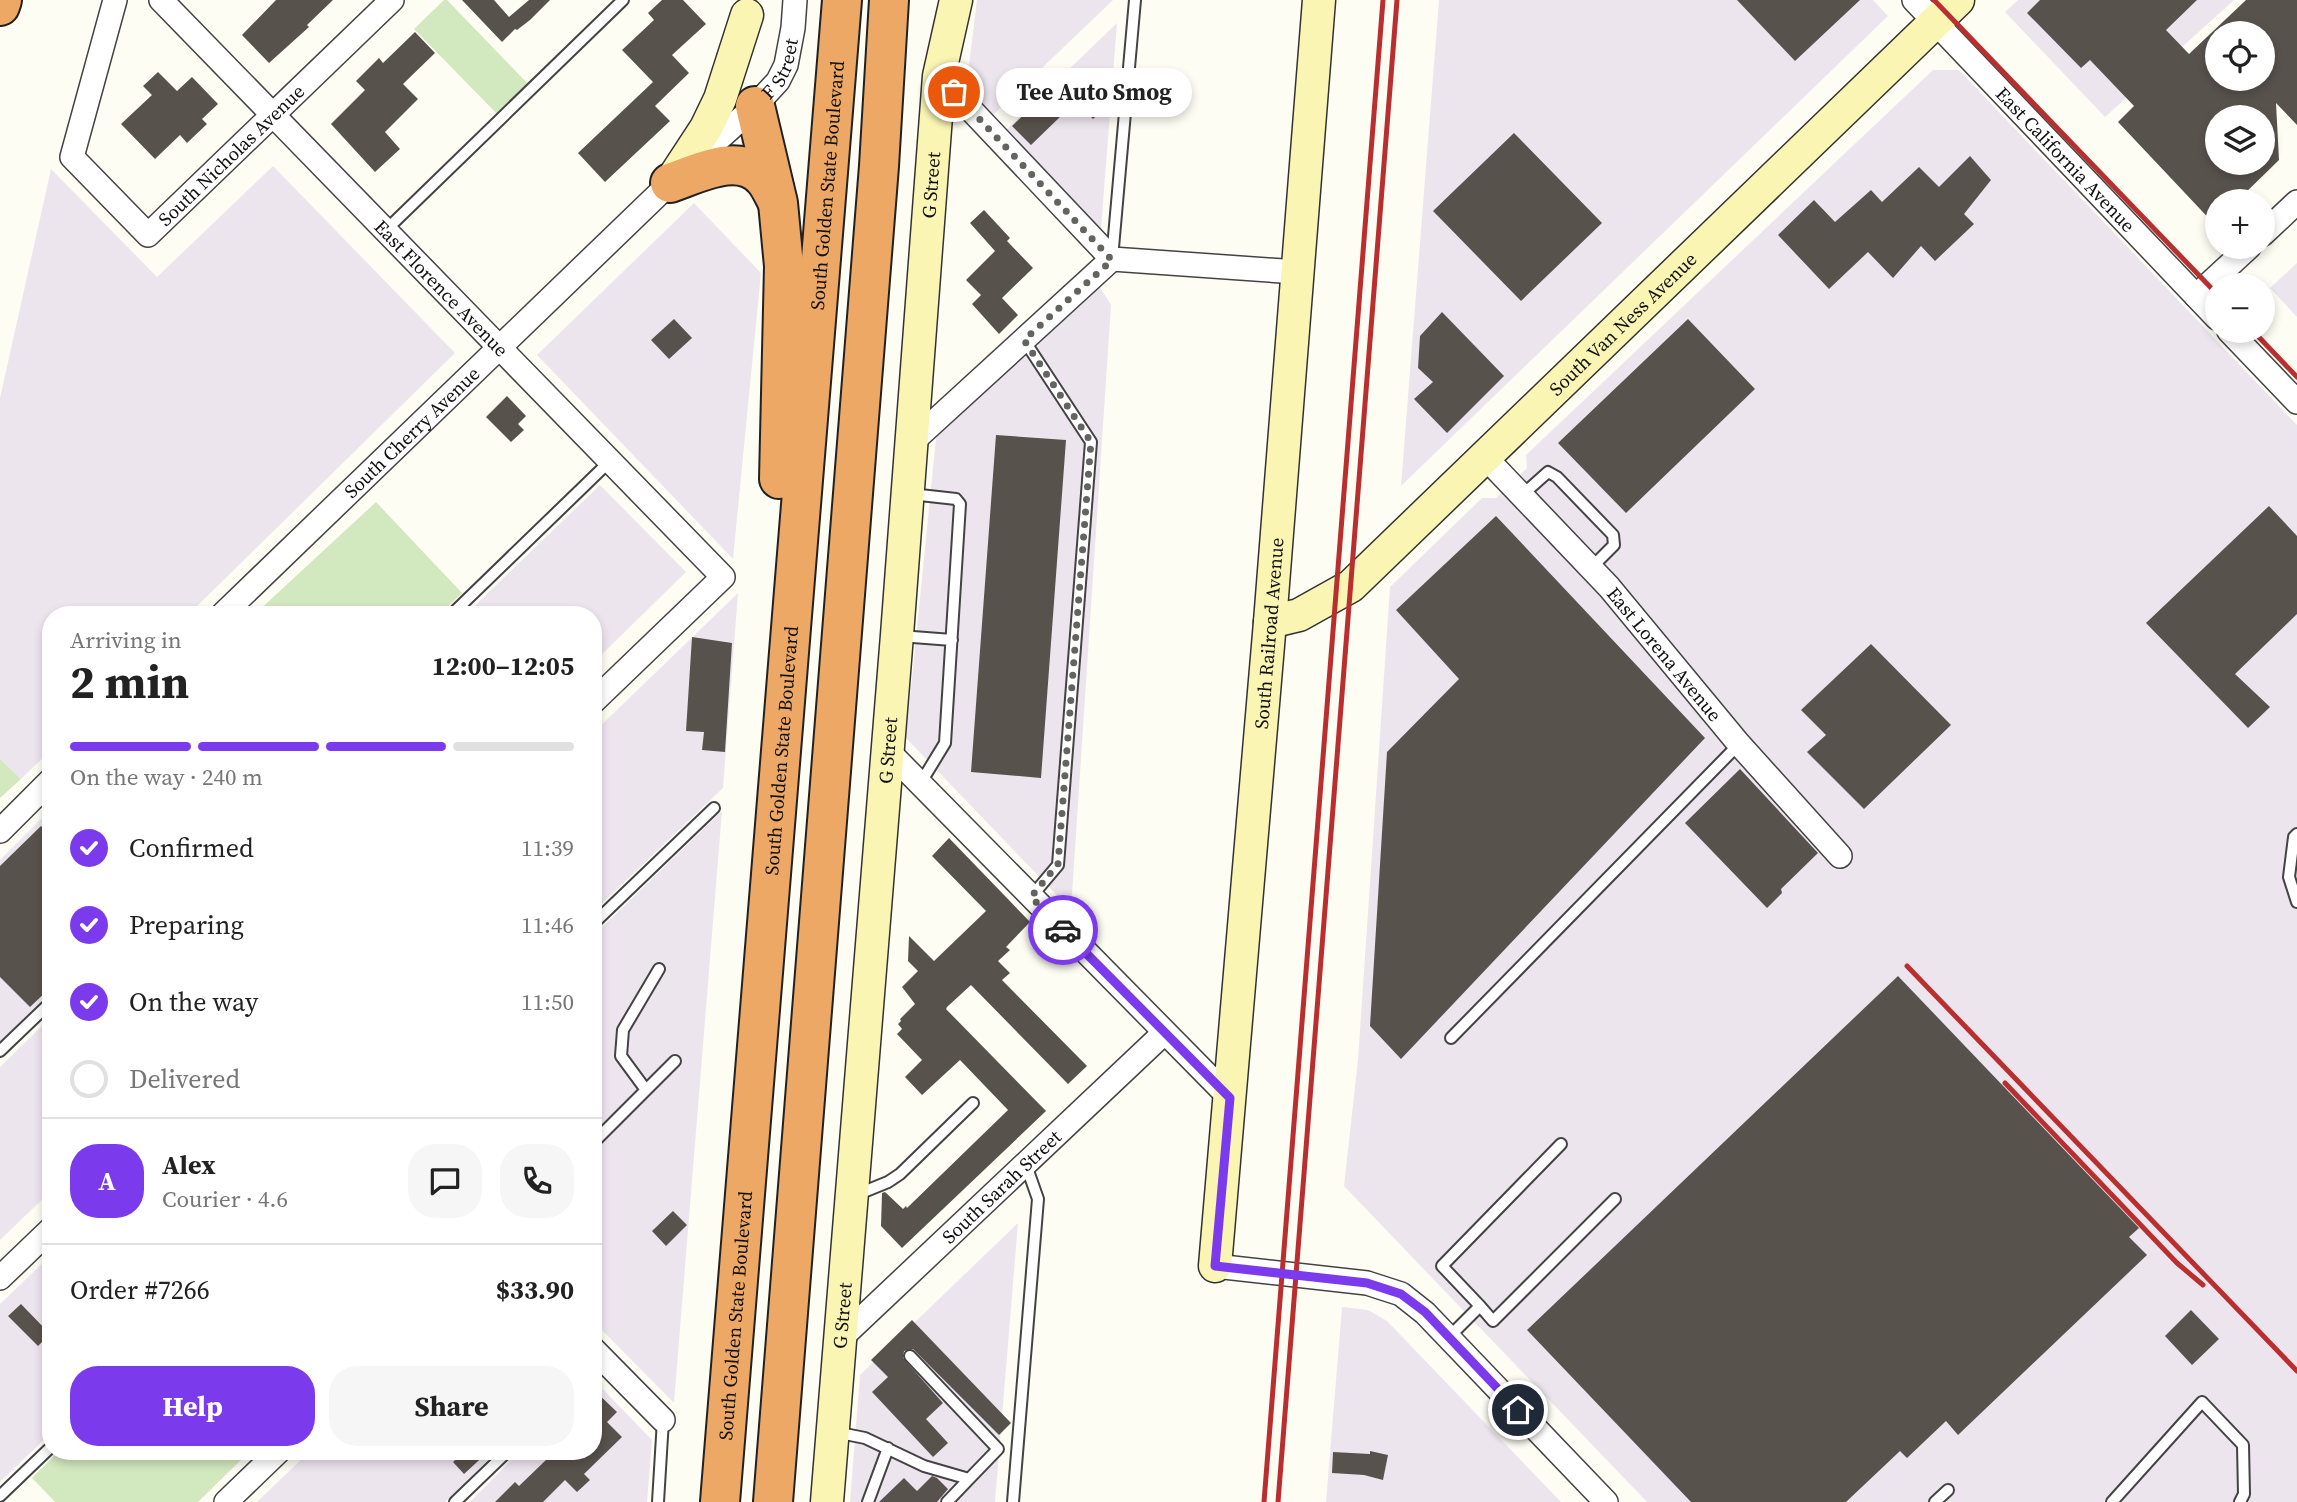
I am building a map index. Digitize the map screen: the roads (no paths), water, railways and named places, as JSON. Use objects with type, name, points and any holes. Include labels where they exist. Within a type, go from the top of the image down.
[{"type":"highway","points":[[0,6],[2,0]]},
{"type":"highway","name":"South Golden State Boulevard","points":[[720,1502],[842,0]]},
{"type":"highway","points":[[773,1502],[879,166],[889,0]]},
{"type":"highway","points":[[879,166],[909,0]]},
{"type":"highway","points":[[755,106],[778,203],[784,266],[769,903]]},
{"type":"highway","points":[[670,183],[718,167],[742,166],[764,179],[778,203]]},
{"type":"street","name":"South Nicholas Avenue","points":[[115,0],[72,157],[148,235],[392,0]]},
{"type":"street","name":"East Florence Avenue","points":[[161,0],[723,577],[602,693]]},
{"type":"street","name":"F Street","points":[[755,106],[778,81],[786,65],[795,0]]},
{"type":"street","name":"G Street","points":[[832,1501],[832,1432],[853,1196],[939,76],[956,0]]},
{"type":"street","name":"South Railroad Avenue","points":[[1215,1266],[1319,0]]},
{"type":"street","name":"South Van Ness Avenue","points":[[1270,622],[1299,615],[1351,586],[1484,456],[1925,11],[1958,0]]},
{"type":"street","name":"F Street","points":[[749,7],[744,44],[755,106]]},
{"type":"street","points":[[670,183],[706,128],[720,99],[749,7]]},
{"type":"street","name":"East California Avenue","points":[[1925,11],[2205,305]]},
{"type":"street","points":[[939,76],[1112,260],[1297,272]]},
{"type":"street","name":"South Cherry Avenue","points":[[231,606],[670,183],[755,106]]},
{"type":"street","points":[[2275,223],[2297,202]]},
{"type":"street","points":[[2196,296],[2236,259]]},
{"type":"street","points":[[911,443],[1112,260]]},
{"type":"street","points":[[2240,343],[2297,402]]},
{"type":"street","name":"East Lorena Avenue","points":[[1484,456],[1591,568],[1739,744],[1840,856]]},
{"type":"street","points":[[887,750],[1230,1098]]},
{"type":"street","points":[[0,831],[42,792]]},
{"type":"street","name":"South Sarah Street","points":[[840,1339],[1164,1033]]},
{"type":"street","points":[[0,1278],[42,1237]]},
{"type":"street","points":[[1215,1266],[1367,1283],[1387,1288],[1414,1303],[1606,1502]]},
{"type":"street","points":[[602,1364],[663,1420]]},
{"type":"street","points":[[226,1502],[270,1460]]},
{"type":"lane","points":[[385,230],[623,0]]},
{"type":"lane","points":[[1112,260],[1135,0]]},
{"type":"lane","points":[[1024,340],[1091,442],[1058,864],[1031,897]]},
{"type":"lane","points":[[460,606],[610,461]]},
{"type":"lane","points":[[1521,496],[1548,472],[1557,477],[1613,535],[1614,545],[1591,568]]},
{"type":"lane","points":[[907,494],[956,499],[960,504],[945,743],[920,784]]},
{"type":"lane","points":[[897,635],[952,640]]},
{"type":"lane","points":[[1451,1038],[1739,744]]},
{"type":"lane","points":[[602,915],[713,808]]},
{"type":"lane","points":[[2297,834],[2294,837],[2290,877],[2297,902]]},
{"type":"lane","points":[[646,1090],[621,1056],[623,1030],[659,969]]},
{"type":"lane","points":[[0,1051],[42,1011]]},
{"type":"lane","points":[[602,1134],[675,1061]]},
{"type":"lane","points":[[853,1196],[888,1182],[900,1174],[973,1103]]},
{"type":"lane","points":[[1561,1144],[1442,1266],[1493,1321],[1615,1199]]},
{"type":"lane","points":[[1013,1502],[1038,1199],[1025,1164]]},
{"type":"lane","points":[[1449,1337],[1480,1306]]},
{"type":"lane","points":[[910,1356],[998,1449],[947,1502]]},
{"type":"lane","points":[[2112,1502],[2202,1402],[2243,1446],[2244,1494],[2240,1502]]},
{"type":"lane","points":[[657,1502],[663,1420]]},
{"type":"lane","points":[[832,1432],[865,1438],[924,1466],[969,1479]]},
{"type":"lane","points":[[867,1502],[888,1448]]},
{"type":"lane","points":[[0,1496],[42,1456]]},
{"type":"lane","points":[[455,1502],[499,1460]]},
{"type":"lane","points":[[1935,1502],[1948,1490]]},
{"type":"railway","points":[[1264,1502],[1383,0]]},
{"type":"railway","points":[[1278,1502],[1397,0]]},
{"type":"railway","points":[[1934,0],[2205,282]]},
{"type":"railway","points":[[2264,343],[2297,377]]},
{"type":"railway","points":[[1907,966],[2297,1371]]},
{"type":"railway","points":[[2005,1083],[2177,1263],[2203,1285]]},
{"type":"place","name":"Tee Auto Smog","points":[[954,92]]}]
